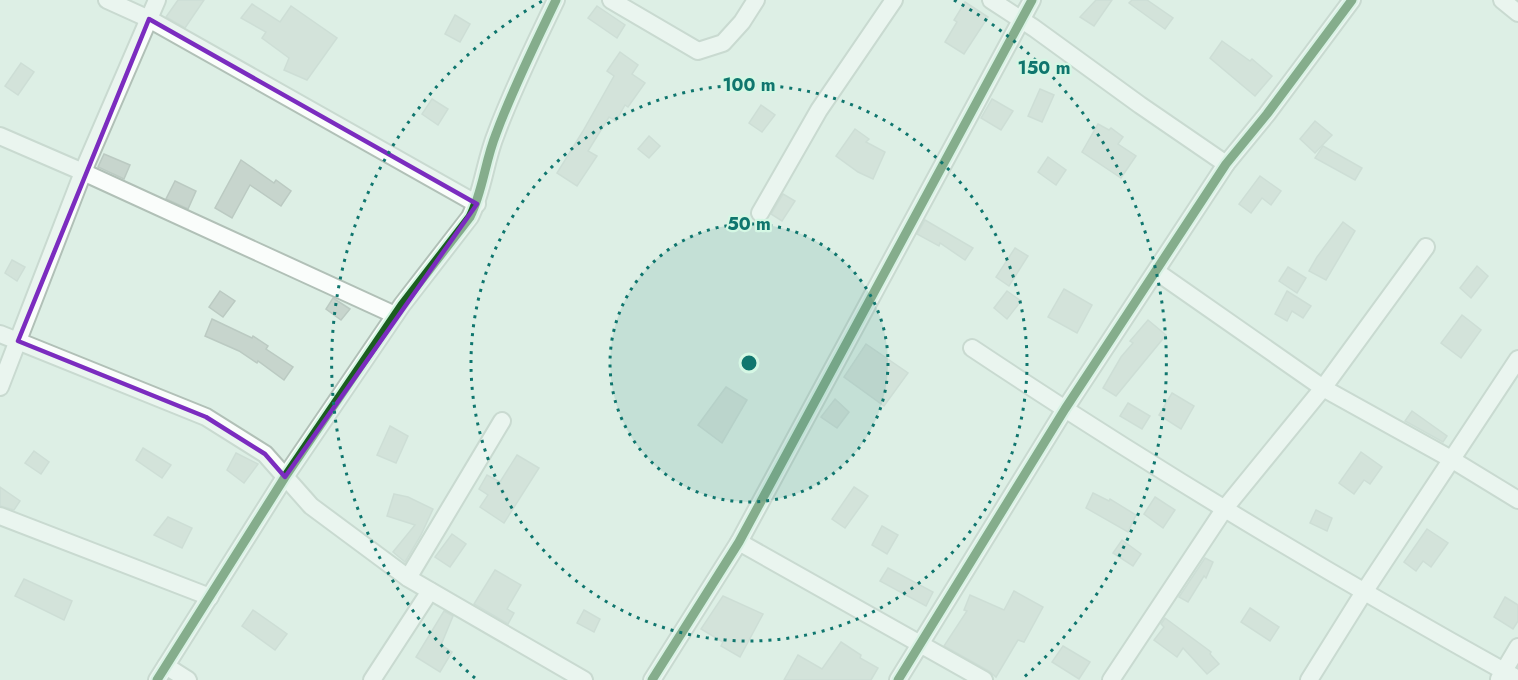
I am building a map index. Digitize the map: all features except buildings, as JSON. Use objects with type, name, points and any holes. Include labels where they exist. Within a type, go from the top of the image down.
[{"type":"street","points":[[107,0],[149,19],[477,204]]},
{"type":"street","points":[[0,387],[83,172],[157,0]]},
{"type":"street","points":[[188,680],[162,673],[285,477],[395,315],[470,217],[477,204],[495,137],[556,0]]},
{"type":"street","points":[[611,0],[698,51],[723,43],[742,22],[756,0]]},
{"type":"street","points":[[760,213],[819,110],[894,0]]},
{"type":"street","points":[[991,0],[1226,164]]},
{"type":"street","points":[[652,680],[740,542],[1032,0]]},
{"type":"street","points":[[898,680],[1065,410],[1226,164],[1267,114],[1352,0]]},
{"type":"street","points":[[1502,0],[1518,14]]},
{"type":"street","points":[[0,136],[395,315]]},
{"type":"street","points":[[1111,680],[1225,508],[1323,388],[1426,247]]},
{"type":"street","points":[[1156,272],[1323,388],[1451,459],[1518,500]]},
{"type":"street","points":[[0,334],[206,417],[265,454],[311,506],[408,578],[584,680]]},
{"type":"street","points":[[972,348],[1065,410],[1507,677],[1518,647]]},
{"type":"street","points":[[1309,680],[1364,592],[1518,359]]},
{"type":"street","points":[[408,578],[502,422]]},
{"type":"street","points":[[0,516],[210,597]]},
{"type":"street","points":[[740,542],[984,680]]},
{"type":"street","points":[[372,680],[430,591]]},
{"type":"highlighted area","points":[[149,19],[477,204],[285,477],[265,454],[206,417],[18,341]]},
{"type":"cycle path","points":[[157,680],[285,477],[402,305],[470,217],[478,197],[492,144],[524,66],[556,0]]},
{"type":"cycle path","points":[[652,680],[739,542],[1032,0]]},
{"type":"cycle path","points":[[898,680],[1065,409],[1226,164],[1267,114],[1352,0]]}]
